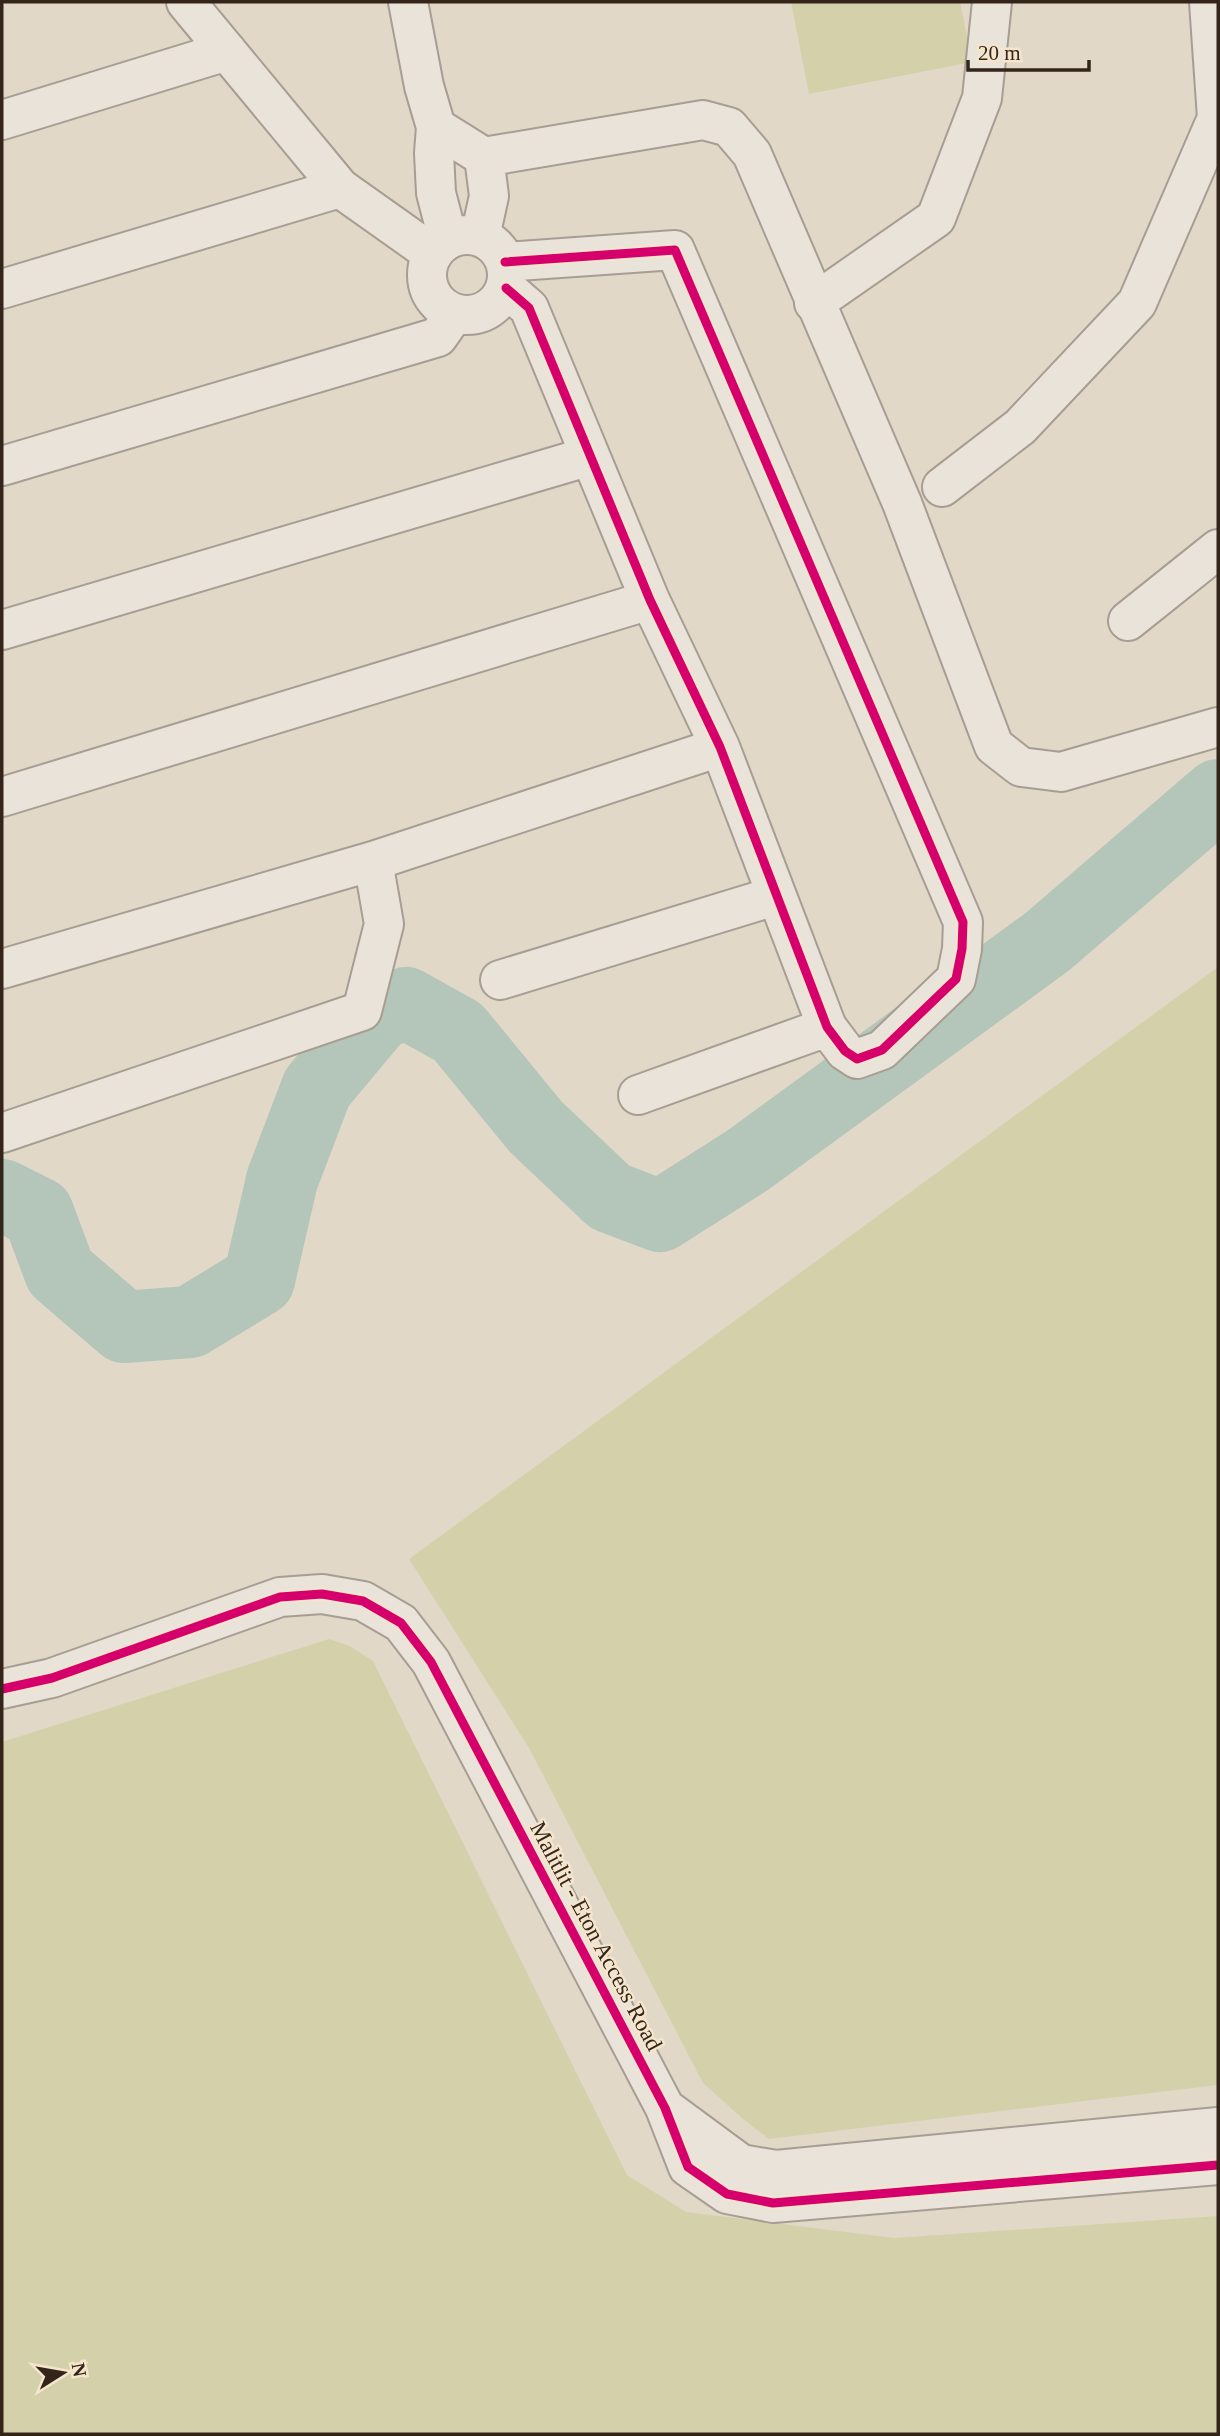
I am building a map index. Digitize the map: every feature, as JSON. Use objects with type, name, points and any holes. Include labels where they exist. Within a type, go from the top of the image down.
[{"type":"street","points":[[186,2],[340,188],[474,256],[529,308],[650,600],[720,747],[827,1027],[845,1051],[857,1059],[882,1050],[956,979],[962,949],[963,922],[675,250],[474,256],[428,267],[428,282],[432,295],[442,306],[454,314],[470,316],[485,312],[498,302],[474,256],[436,193],[436,127],[424,86],[408,2]]},
{"type":"street","points":[[814,303],[936,218],[982,98],[992,2]]},
{"type":"street","points":[[942,487],[1020,427],[1137,303],[1217,118],[1209,2]]},
{"type":"street","points":[[2,121],[227,51]]},
{"type":"street","points":[[436,127],[484,157],[703,120],[729,127],[752,154],[902,503],[993,746],[1021,767],[1061,772],[1218,727]]},
{"type":"street","points":[[474,256],[489,196],[484,157]]},
{"type":"street","points":[[2,289],[340,188]]},
{"type":"street","points":[[2,467],[438,337],[454,314]]},
{"type":"street","points":[[2,630],[590,456]]},
{"type":"street","points":[[1128,621],[1218,549]]},
{"type":"street","points":[[2,797],[650,600]]},
{"type":"street","points":[[2,969],[373,861],[720,747]]},
{"type":"street","points":[[2,1133],[362,1011],[384,924],[373,861]]},
{"type":"street","points":[[500,980],[775,896]]},
{"type":"street","points":[[638,1095],[827,1027]]},
{"type":"street","name":"Malitlit - Eton Access Road","points":[[2,1689],[52,1678],[280,1597],[323,1594],[363,1601],[401,1623],[431,1662],[665,2108],[688,2167],[727,2194],[773,2203],[1218,2165]]},
{"type":"street","name":"Malitlit - Eton Access Road","points":[[665,2108],[741,2164],[776,2170],[1218,2127]]},
{"type":"shaded area","points":[[791,2],[960,2],[972,62],[809,94]]},
{"type":"shaded area","points":[[1218,967],[1218,2085],[769,2139],[703,2083],[529,1748],[409,1559]]},
{"type":"shaded area","points":[[329,1639],[350,1646],[373,1661],[627,2175],[686,2212],[894,2238],[1218,2216],[1218,2434],[2,2434],[2,1742]]},
{"type":"waterway","points":[[2,1195],[38,1213],[60,1272],[124,1327],[190,1322],[259,1280],[282,1180],[317,1088],[378,1015],[406,1003],[458,1032],[536,1127],[610,1197],[660,1216],[748,1160],[1047,942],[1218,795]]},
{"type":"cycle path","points":[[505,262],[675,250],[963,922],[962,949],[956,979],[882,1050],[857,1059],[845,1051],[827,1027],[720,747],[650,600],[529,308],[506,288]]},
{"type":"cycle path","points":[[2,1689],[52,1678],[280,1597],[322,1594],[363,1601],[401,1623],[431,1662],[665,2108],[688,2167],[727,2194],[773,2203],[1218,2165]]}]
